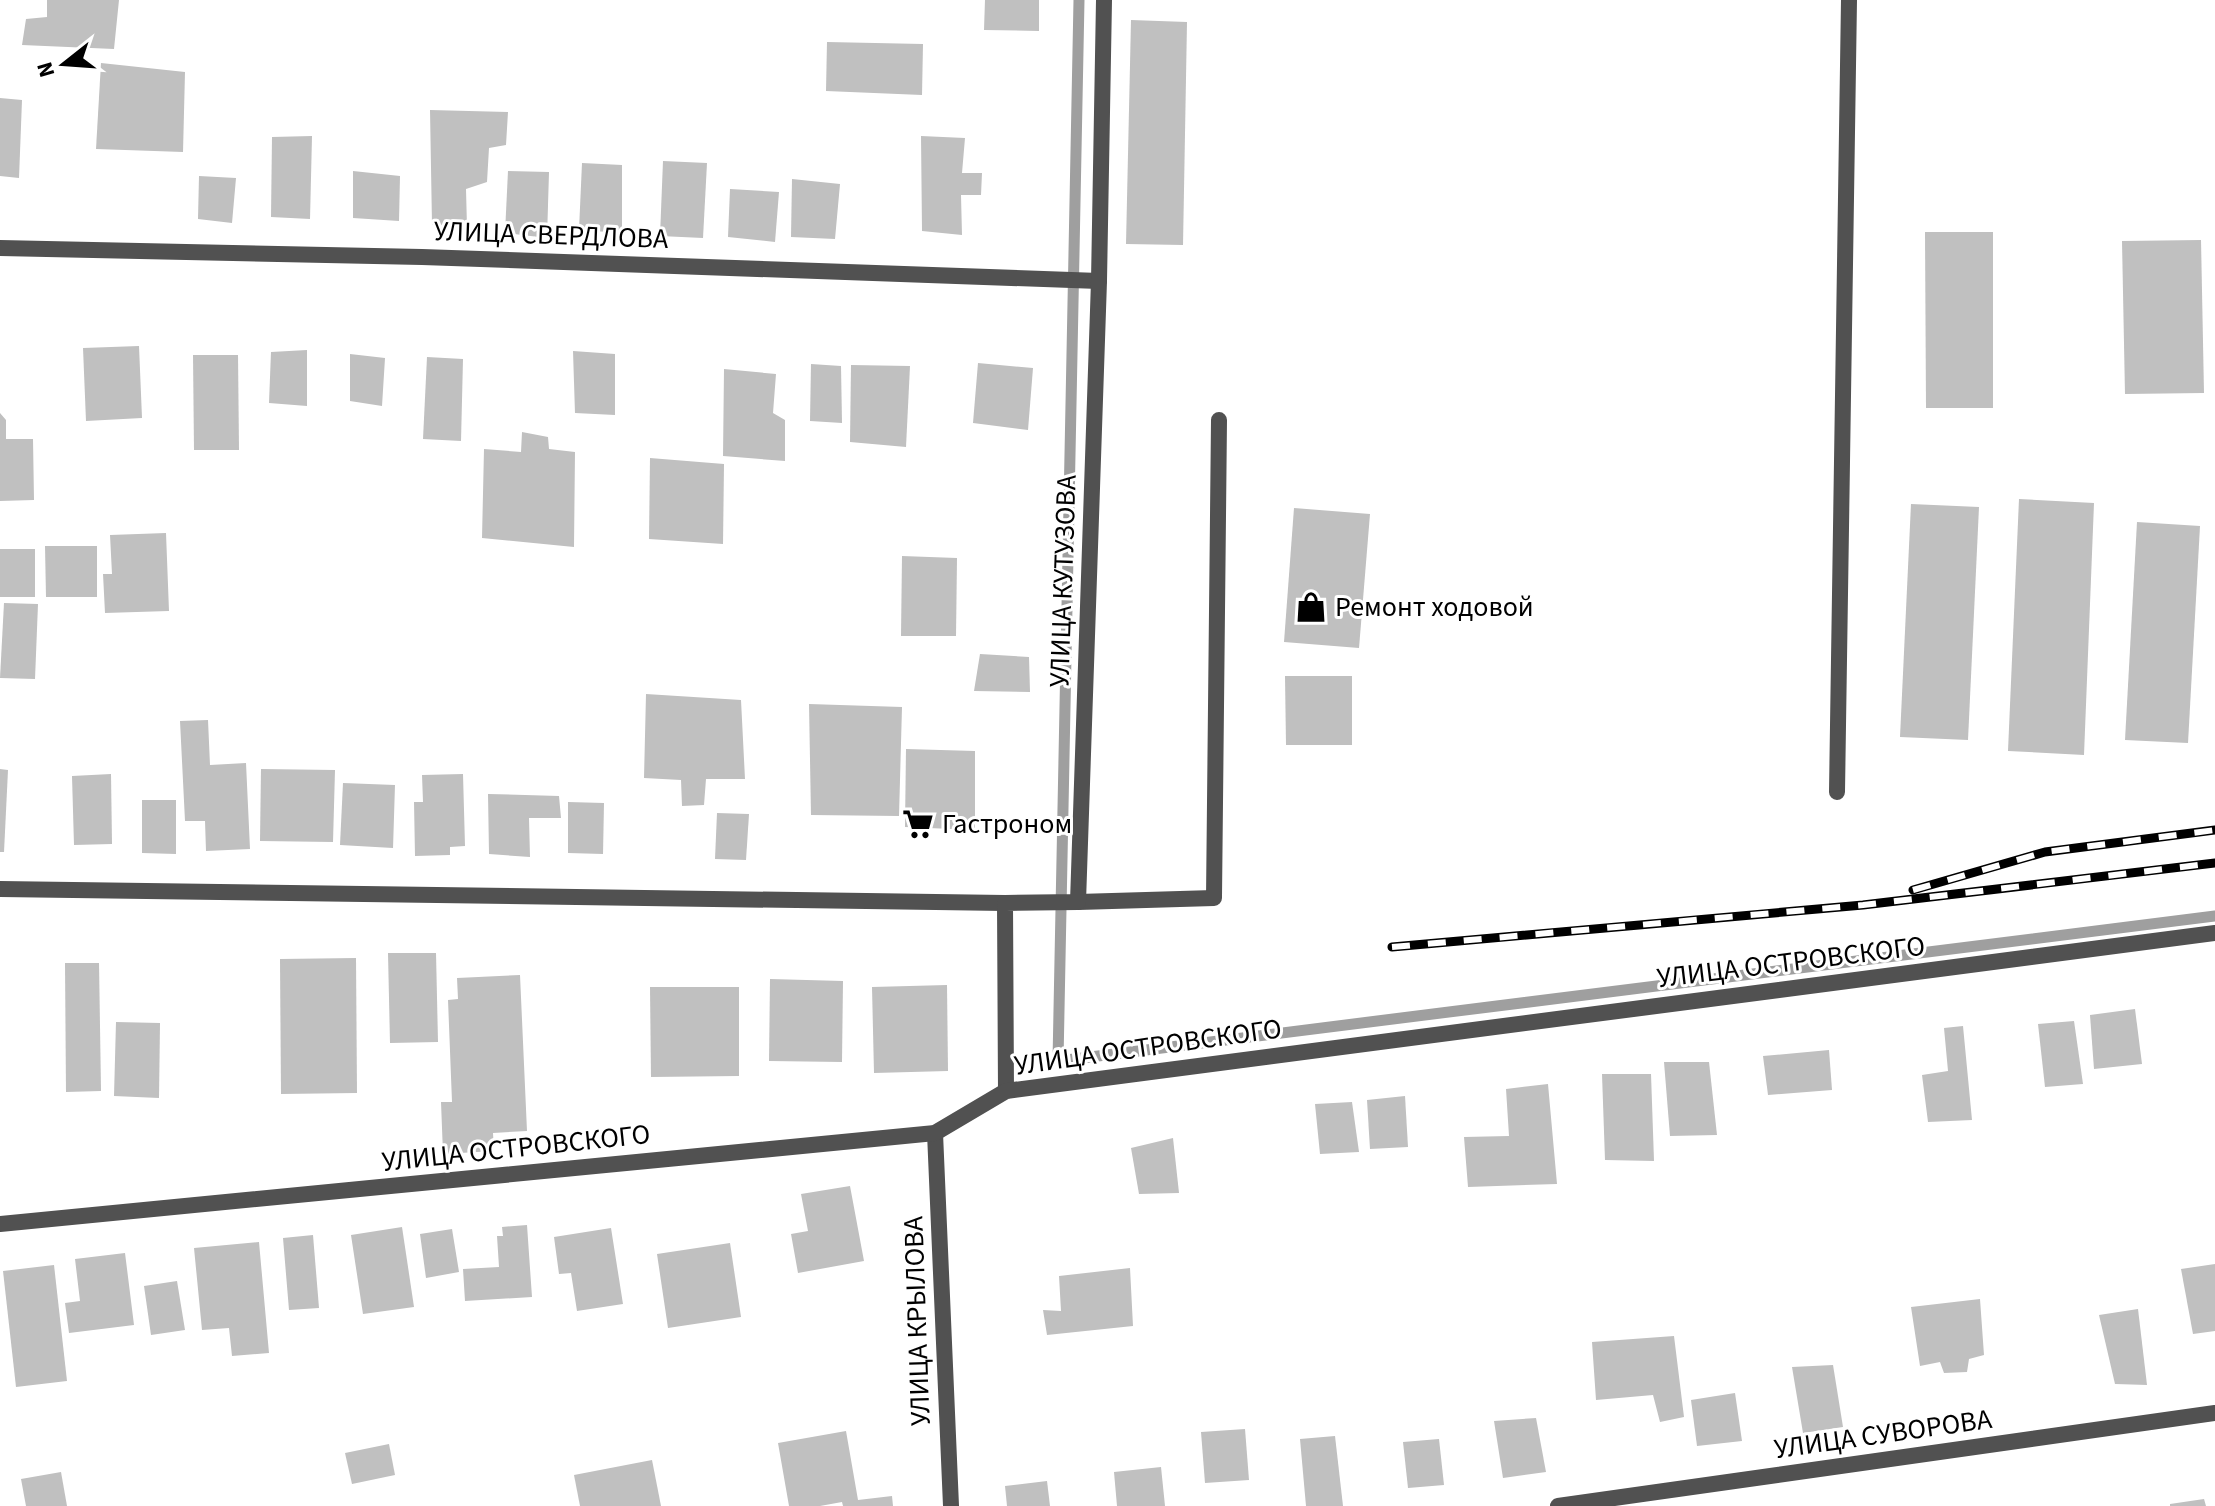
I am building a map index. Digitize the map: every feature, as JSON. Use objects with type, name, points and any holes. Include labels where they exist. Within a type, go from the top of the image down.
[{"type":"street","name":"УЛИЦА КУТУЗОВА","points":[[1078,902],[1099,281],[1104,0]]},
{"type":"street","points":[[1837,792],[1849,0]]},
{"type":"street","name":"УЛИЦА СВЕРДЛОВА","points":[[0,248],[422,257],[1099,281]]},
{"type":"street","points":[[0,889],[1005,903],[1214,898],[1219,420]]},
{"type":"street","points":[[1005,903],[1006,1091]]},
{"type":"street","name":"УЛИЦА ОСТРОВСКОГО","points":[[0,1224],[935,1133],[1006,1091],[2215,933]]},
{"type":"street","name":"УЛИЦА КРЫЛОВА","points":[[935,1133],[951,1506]]},
{"type":"street","name":"УЛИЦА СУВОРОВА","points":[[1558,1506],[2215,1413]]},
{"type":"building","points":[[47,0],[119,0],[114,49],[22,45],[26,19],[47,17]]},
{"type":"building","points":[[985,0],[1039,0],[1039,31],[984,30]]},
{"type":"building","points":[[1131,20],[1187,22],[1183,245],[1126,244]]},
{"type":"building","points":[[827,42],[923,44],[922,95],[826,91]]},
{"type":"building","points":[[101,63],[185,72],[183,152],[96,149]]},
{"type":"building","points":[[0,98],[22,100],[19,178],[0,176]]},
{"type":"building","points":[[430,110],[508,112],[506,145],[489,148],[487,182],[466,189],[467,227],[432,225]]},
{"type":"building","points":[[312,136],[310,219],[271,217],[272,137]]},
{"type":"building","points":[[921,136],[965,138],[962,173],[982,173],[981,195],[961,195],[962,235],[922,231]]},
{"type":"building","points":[[663,161],[707,163],[703,238],[660,236]]},
{"type":"building","points":[[582,163],[622,165],[622,233],[579,230]]},
{"type":"building","points":[[353,171],[400,176],[399,221],[353,218]]},
{"type":"building","points":[[508,171],[549,172],[547,238],[505,233]]},
{"type":"building","points":[[199,176],[236,178],[232,223],[198,219]]},
{"type":"building","points":[[792,179],[840,184],[835,239],[791,237]]},
{"type":"building","points":[[730,189],[779,192],[775,242],[728,237]]},
{"type":"building","points":[[1925,232],[1993,232],[1993,408],[1926,408]]},
{"type":"building","points":[[2201,240],[2204,393],[2125,394],[2122,241]]},
{"type":"building","points":[[139,346],[142,418],[86,421],[83,348]]},
{"type":"building","points":[[307,350],[307,406],[269,403],[271,352]]},
{"type":"building","points":[[573,351],[615,354],[615,415],[575,413]]},
{"type":"building","points":[[350,354],[385,358],[382,406],[350,401]]},
{"type":"building","points":[[193,355],[238,355],[239,450],[194,450]]},
{"type":"building","points":[[427,357],[463,359],[461,441],[423,439]]},
{"type":"building","points":[[978,363],[1033,368],[1028,430],[973,423]]},
{"type":"building","points":[[811,364],[841,366],[842,423],[810,421]]},
{"type":"building","points":[[851,365],[910,366],[906,447],[850,442]]},
{"type":"building","points":[[724,369],[776,374],[773,413],[785,420],[785,461],[723,456]]},
{"type":"building","points":[[0,413],[6,420],[6,439],[33,439],[34,500],[0,501]]},
{"type":"building","points":[[522,432],[548,437],[549,449],[575,452],[574,547],[482,538],[484,449],[521,452]]},
{"type":"building","points":[[650,458],[724,464],[723,544],[649,539]]},
{"type":"building","points":[[2019,499],[2094,503],[2084,755],[2008,751]]},
{"type":"building","points":[[1911,504],[1979,507],[1968,740],[1900,737]]},
{"type":"building","points":[[1294,508],[1370,514],[1359,648],[1284,642]]},
{"type":"building","points":[[2137,522],[2200,526],[2188,743],[2125,740]]},
{"type":"building","points":[[166,533],[169,611],[105,613],[103,574],[112,574],[110,535]]},
{"type":"building","points":[[45,546],[97,546],[97,597],[46,597]]},
{"type":"building","points":[[0,549],[35,549],[35,597],[0,597]]},
{"type":"building","points":[[902,556],[957,558],[956,636],[901,636]]},
{"type":"building","points":[[4,603],[38,604],[35,679],[0,678]]},
{"type":"building","points":[[980,654],[1029,657],[1030,692],[974,691]]},
{"type":"building","points":[[1285,676],[1352,676],[1352,745],[1286,745]]},
{"type":"building","points":[[646,694],[741,700],[745,779],[706,779],[704,805],[682,806],[681,780],[644,778]]},
{"type":"building","points":[[809,704],[902,707],[899,816],[811,815]]},
{"type":"building","points":[[208,720],[210,765],[246,763],[250,849],[206,851],[205,821],[185,821],[180,721]]},
{"type":"building","points":[[906,749],[975,751],[975,830],[905,827]]},
{"type":"building","points":[[0,769],[8,770],[4,852],[0,852]]},
{"type":"building","points":[[261,769],[335,770],[333,842],[260,841]]},
{"type":"building","points":[[111,774],[112,844],[74,845],[72,776]]},
{"type":"building","points":[[463,774],[465,846],[450,847],[450,855],[415,856],[414,802],[423,802],[422,775]]},
{"type":"building","points":[[343,783],[395,785],[393,848],[340,845]]},
{"type":"building","points":[[488,794],[559,796],[561,818],[529,818],[530,857],[489,854]]},
{"type":"building","points":[[142,800],[176,800],[176,854],[142,853]]},
{"type":"building","points":[[568,802],[604,803],[603,854],[568,853]]},
{"type":"building","points":[[717,813],[749,814],[746,860],[715,859]]},
{"type":"building","points":[[388,953],[436,953],[438,1042],[390,1043]]},
{"type":"building","points":[[356,958],[357,1093],[281,1094],[280,959]]},
{"type":"building","points":[[65,963],[99,963],[101,1091],[66,1092]]},
{"type":"building","points":[[520,975],[527,1131],[493,1133],[494,1151],[443,1154],[441,1102],[452,1102],[448,1000],[458,999],[457,978]]},
{"type":"building","points":[[770,979],[843,981],[842,1062],[769,1061]]},
{"type":"building","points":[[947,985],[948,1071],[874,1073],[872,987]]},
{"type":"building","points":[[650,987],[739,987],[739,1076],[651,1077]]},
{"type":"building","points":[[2135,1009],[2142,1064],[2094,1069],[2090,1015]]},
{"type":"building","points":[[2074,1021],[2083,1084],[2045,1087],[2038,1024]]},
{"type":"building","points":[[116,1022],[160,1023],[159,1098],[114,1096]]},
{"type":"building","points":[[1963,1026],[1972,1120],[1928,1122],[1922,1075],[1948,1071],[1944,1028]]},
{"type":"building","points":[[1829,1050],[1832,1090],[1768,1095],[1763,1056]]},
{"type":"building","points":[[1664,1062],[1709,1062],[1717,1135],[1670,1136]]},
{"type":"building","points":[[1602,1074],[1651,1074],[1654,1161],[1605,1160]]},
{"type":"building","points":[[1548,1084],[1557,1184],[1468,1187],[1464,1137],[1509,1136],[1506,1089]]},
{"type":"building","points":[[1405,1096],[1408,1147],[1370,1149],[1367,1100]]},
{"type":"building","points":[[1352,1102],[1359,1152],[1320,1154],[1315,1104]]},
{"type":"building","points":[[1173,1138],[1179,1193],[1139,1194],[1131,1148]]},
{"type":"building","points":[[850,1186],[864,1261],[798,1273],[791,1234],[808,1231],[801,1194]]},
{"type":"building","points":[[527,1225],[532,1297],[465,1301],[463,1269],[499,1267],[497,1236],[503,1236],[502,1227]]},
{"type":"building","points":[[402,1227],[414,1307],[363,1314],[351,1235]]},
{"type":"building","points":[[611,1228],[623,1304],[577,1311],[571,1273],[559,1274],[554,1237]]},
{"type":"building","points":[[452,1229],[459,1272],[426,1278],[420,1234]]},
{"type":"building","points":[[313,1235],[319,1308],[289,1310],[283,1238]]},
{"type":"building","points":[[259,1242],[269,1353],[232,1356],[229,1328],[202,1330],[194,1248]]},
{"type":"building","points":[[730,1243],[741,1317],[668,1328],[657,1254]]},
{"type":"building","points":[[125,1253],[134,1325],[69,1333],[65,1303],[80,1301],[75,1259]]},
{"type":"building","points":[[2215,1264],[2215,1331],[2193,1334],[2181,1269]]},
{"type":"building","points":[[54,1265],[67,1381],[16,1387],[3,1271]]},
{"type":"building","points":[[1130,1268],[1133,1326],[1047,1335],[1043,1310],[1061,1311],[1059,1276]]},
{"type":"building","points":[[177,1281],[185,1330],[151,1335],[144,1286]]},
{"type":"building","points":[[1980,1299],[1984,1355],[1969,1359],[1967,1372],[1944,1373],[1940,1362],[1920,1366],[1911,1307]]},
{"type":"building","points":[[2138,1309],[2147,1385],[2115,1384],[2099,1315]]},
{"type":"building","points":[[1674,1336],[1684,1417],[1660,1422],[1653,1395],[1596,1400],[1592,1342]]},
{"type":"building","points":[[1833,1365],[1843,1427],[1803,1433],[1792,1367]]},
{"type":"building","points":[[1735,1393],[1742,1441],[1697,1446],[1691,1400]]},
{"type":"building","points":[[1536,1418],[1546,1472],[1503,1478],[1494,1421]]},
{"type":"building","points":[[1245,1429],[1249,1480],[1205,1483],[1201,1432]]},
{"type":"building","points":[[846,1431],[858,1500],[892,1496],[893,1506],[843,1506],[842,1502],[789,1506],[778,1443]]},
{"type":"building","points":[[1335,1436],[1343,1506],[1306,1506],[1300,1439]]},
{"type":"building","points":[[1439,1439],[1444,1485],[1408,1488],[1403,1442]]},
{"type":"building","points":[[389,1444],[395,1475],[352,1484],[345,1453]]},
{"type":"building","points":[[652,1460],[661,1506],[580,1506],[574,1475]]},
{"type":"building","points":[[1161,1467],[1165,1506],[1117,1506],[1114,1472]]},
{"type":"building","points":[[61,1472],[67,1506],[26,1506],[21,1479]]},
{"type":"building","points":[[1047,1481],[1050,1506],[1007,1506],[1005,1486]]},
{"type":"building","points":[[2204,1499],[2206,1506],[2170,1506],[2170,1504]]},
{"type":"waterway","points":[[1079,0],[1058,1061],[2215,916]]},
{"type":"railway","points":[[1913,890],[2045,852],[2215,830]]},
{"type":"railway","points":[[1392,947],[1863,905],[2215,863]]},
{"type":"place","name":"Ремонт ходовой","points":[[1311,607]]},
{"type":"place","name":"Гастроном","points":[[918,824]]}]
